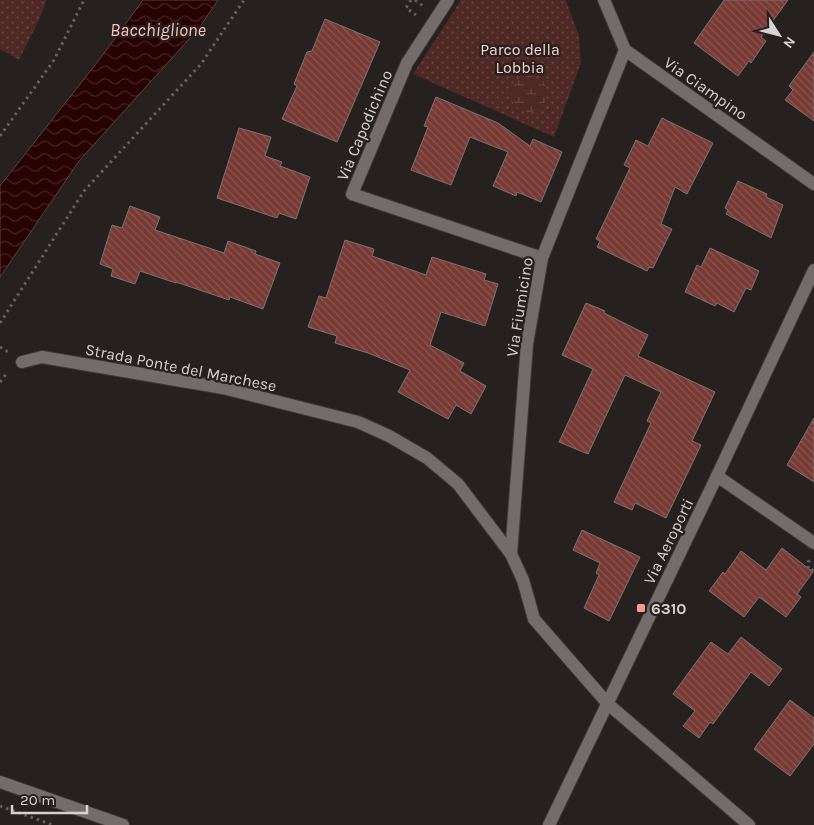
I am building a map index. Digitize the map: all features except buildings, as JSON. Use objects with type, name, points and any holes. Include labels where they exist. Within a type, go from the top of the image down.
[{"type":"street","name":"Via Capodichino","points":[[448,0],[407,63],[352,194],[542,258]]},
{"type":"street","points":[[604,0],[624,50]]},
{"type":"street","name":"Via Fiumicino","points":[[511,554],[527,344],[542,258],[624,50]]},
{"type":"street","name":"Via Ciampino","points":[[624,50],[814,184]]},
{"type":"street","name":"Via Aeroporti","points":[[549,825],[814,270]]},
{"type":"street","name":"Strada Ponte del Marchese","points":[[22,362],[42,357],[223,388],[358,422],[389,436],[427,458],[458,484],[511,554],[523,580],[534,619],[608,704],[749,825]]},
{"type":"street","points":[[717,476],[814,543]]},
{"type":"street","points":[[0,782],[123,825]]},
{"type":"path","points":[[0,136],[54,60],[84,0]]},
{"type":"path","points":[[0,323],[84,190],[201,64],[244,0]]},
{"type":"path","points":[[406,8],[411,0]]},
{"type":"path","points":[[808,567],[812,571],[814,568]]},
{"type":"path","points":[[0,806],[53,825]]},
{"type":"green space","points":[[0,0],[47,0],[19,60],[0,49]]},
{"type":"green space","name":"Parco della Lobbia","points":[[461,0],[566,0],[579,36],[581,63],[554,137],[413,74]]},
{"type":"green space","points":[[529,76],[536,77],[542,81],[546,87],[546,101],[542,107],[536,111],[529,112],[522,111],[516,107],[512,101],[511,94],[512,87],[516,81],[522,77]]},
{"type":"water","name":"Bacchiglione","points":[[143,0],[218,0],[199,28],[79,161],[0,277],[0,186],[99,60]]},
{"type":"place","name":"6310","points":[[641,608]]}]
